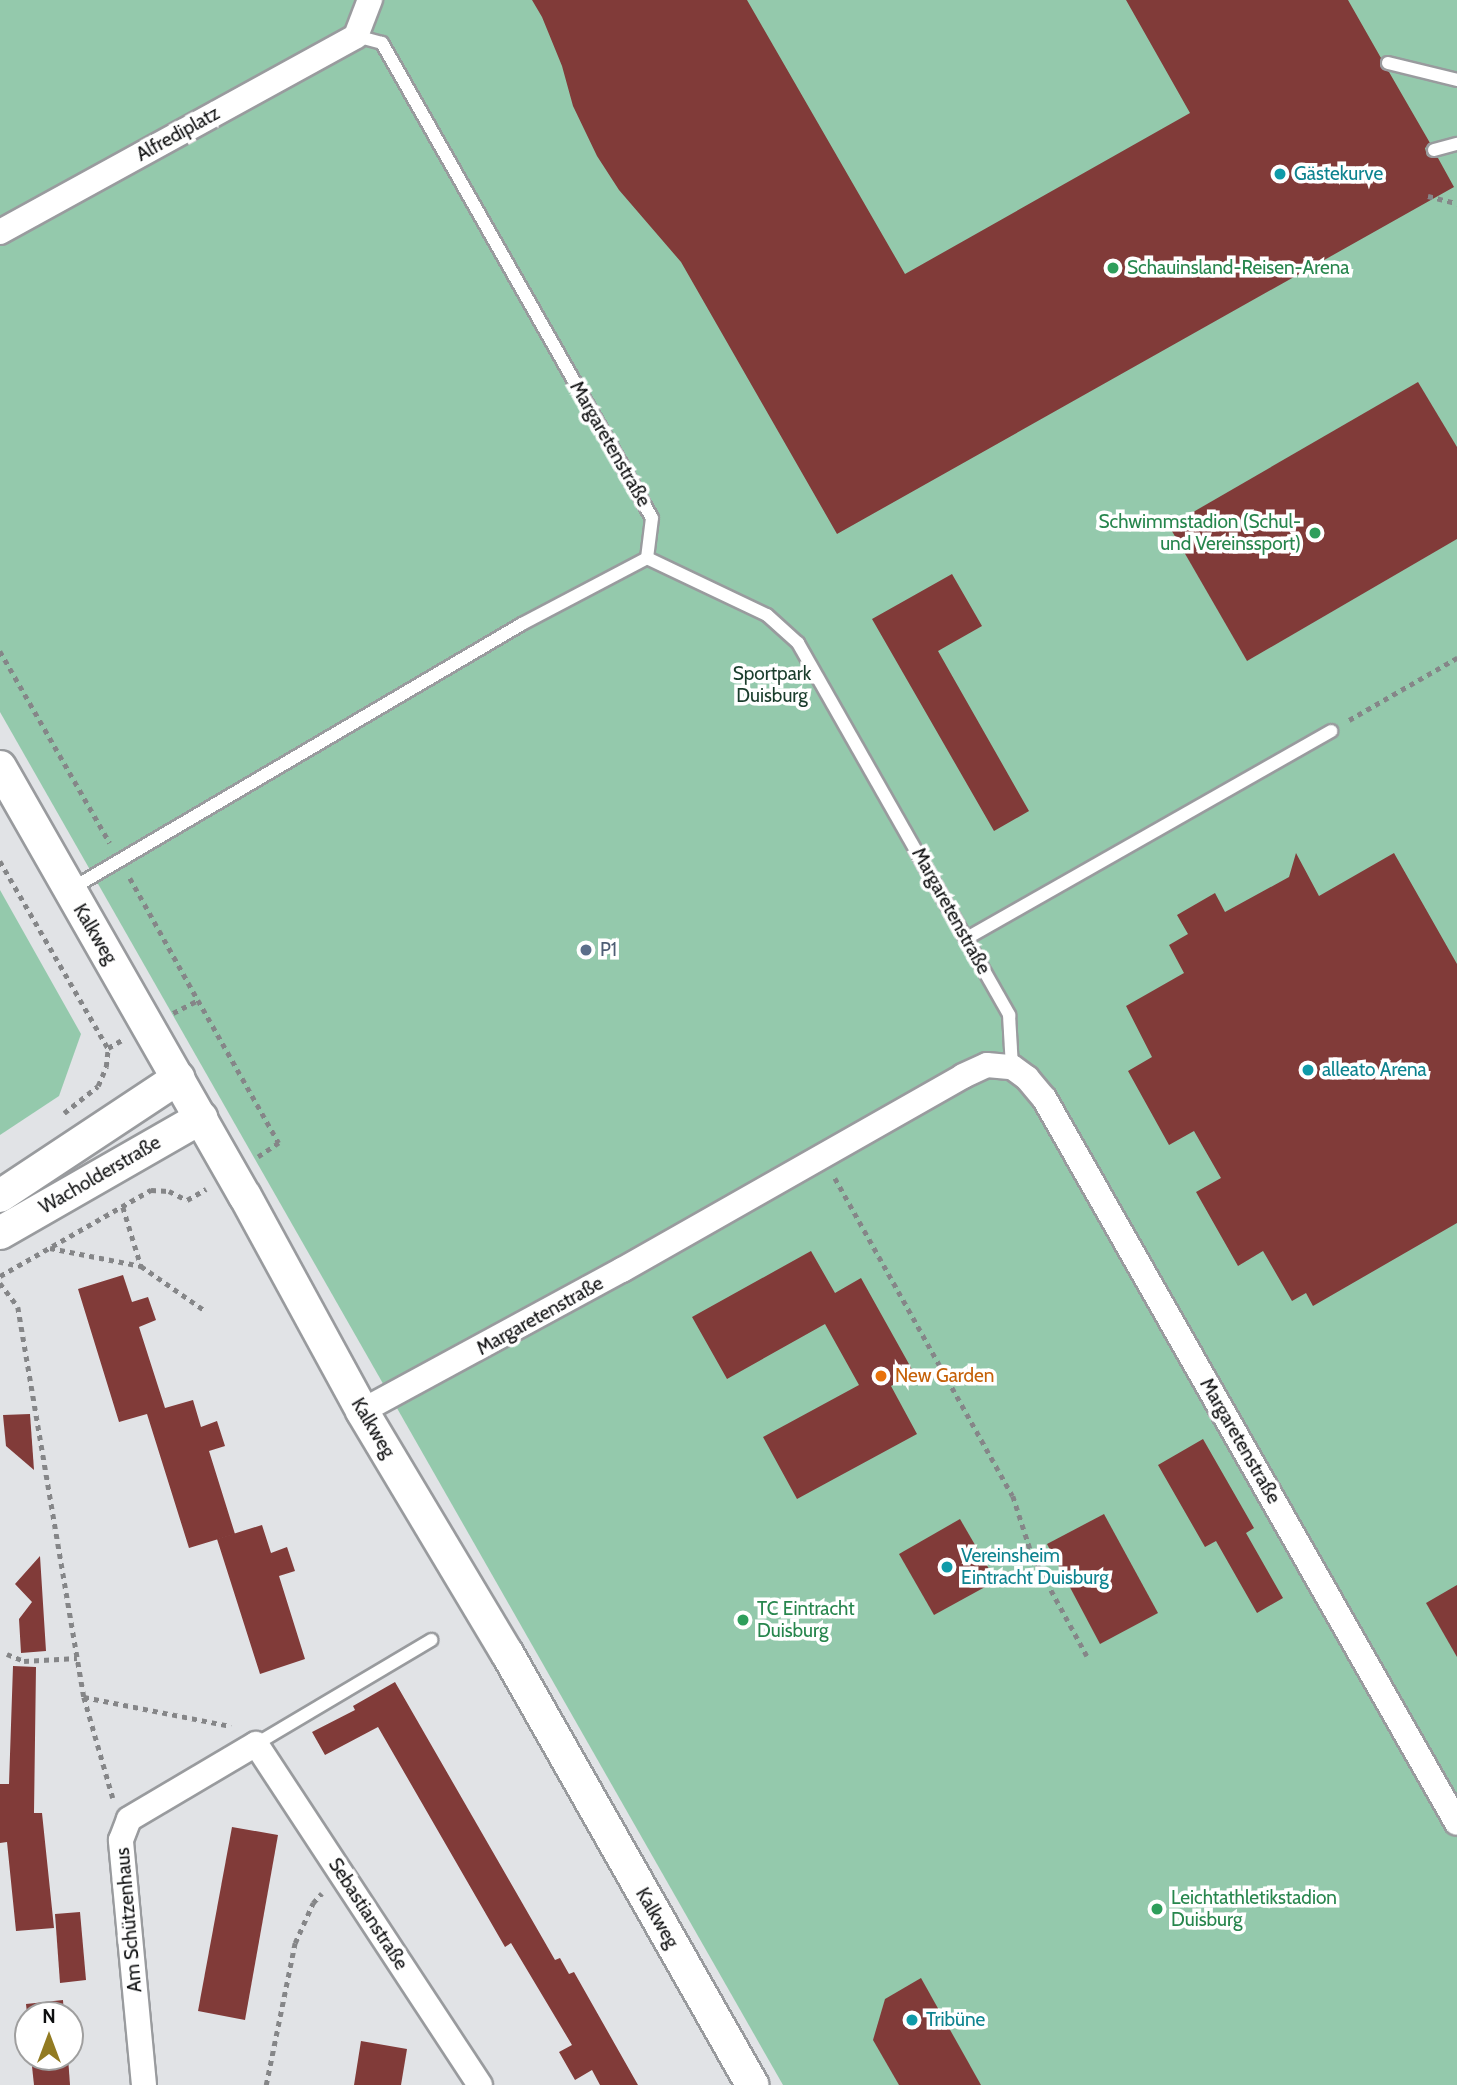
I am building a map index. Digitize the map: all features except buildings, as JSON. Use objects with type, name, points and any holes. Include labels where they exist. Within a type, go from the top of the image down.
[{"type":"street","points":[[356,36],[370,0]]},
{"type":"street","name":"Alfrediplatz","points":[[0,232],[356,36]]},
{"type":"street","name":"Kalkweg","points":[[0,767],[233,1174],[362,1411],[507,1653],[752,2085]]},
{"type":"street","name":"Margaretenstraße","points":[[362,1411],[622,1270],[963,1076],[988,1065],[1012,1068],[1027,1078],[1044,1098],[1457,1823]]},
{"type":"street","name":"Wacholderstraße","points":[[0,1196],[178,1078]]},
{"type":"street","name":"Wacholderstraße","points":[[0,1233],[201,1118]]},
{"type":"street","name":"Am Schützenhaus","points":[[144,2085],[121,1840],[129,1819],[256,1744]]},
{"type":"street","name":"Sebastianstraße","points":[[256,1744],[480,2085]]},
{"type":"lane","name":"Margaretenstraße","points":[[356,36],[382,43],[652,518],[647,558],[767,615],[798,643],[968,938],[1009,1015],[1012,1068]]},
{"type":"lane","points":[[1388,63],[1457,80]]},
{"type":"lane","points":[[1434,150],[1457,144]]},
{"type":"lane","points":[[69,890],[522,624],[647,558]]},
{"type":"lane","points":[[968,938],[1331,731]]},
{"type":"lane","points":[[256,1744],[431,1640]]},
{"type":"path","points":[[1428,196],[1457,203]]},
{"type":"path","points":[[0,651],[198,999]]},
{"type":"path","points":[[1331,731],[1457,658]]},
{"type":"path","points":[[0,861],[108,1048]]},
{"type":"path","points":[[823,1156],[1013,1496],[1032,1555],[1087,1656]]},
{"type":"path","points":[[0,1276],[151,1190],[169,1191],[187,1200],[233,1174]]},
{"type":"path","points":[[123,1206],[141,1266]]},
{"type":"path","points":[[50,1248],[141,1266],[204,1310]]},
{"type":"path","points":[[0,1283],[18,1307],[84,1697],[112,1797],[129,1819]]},
{"type":"path","points":[[7,1654],[24,1661],[77,1658]]},
{"type":"path","points":[[84,1697],[242,1728],[256,1744]]},
{"type":"path","points":[[266,2085],[295,1944],[313,1903],[326,1888],[344,1877]]},
{"type":"green space","name":"Sportpark Duisburg","points":[[0,0],[1457,0],[1457,2085],[783,2085],[0,712]]},
{"type":"green space","points":[[0,890],[81,1034],[59,1096],[0,1135]]},
{"type":"place","name":"Gästekurve","points":[[1280,174]]},
{"type":"place","name":"Schauinsland-Reisen-Arena","points":[[1113,268]]},
{"type":"place","name":"Schwimmstadion (Schul- und Vereinssport)","points":[[1315,533]]},
{"type":"place","name":"P1","points":[[586,950]]},
{"type":"place","name":"alleato Arena","points":[[1308,1070]]},
{"type":"place","name":"New Garden","points":[[881,1376]]},
{"type":"place","name":"Vereinsheim Eintracht Duisburg","points":[[947,1567]]},
{"type":"place","name":"TC Eintracht Duisburg","points":[[743,1620]]},
{"type":"place","name":"Leichtathletikstadion Duisburg","points":[[1157,1909]]},
{"type":"place","name":"Tribüne","points":[[912,2020]]}]
